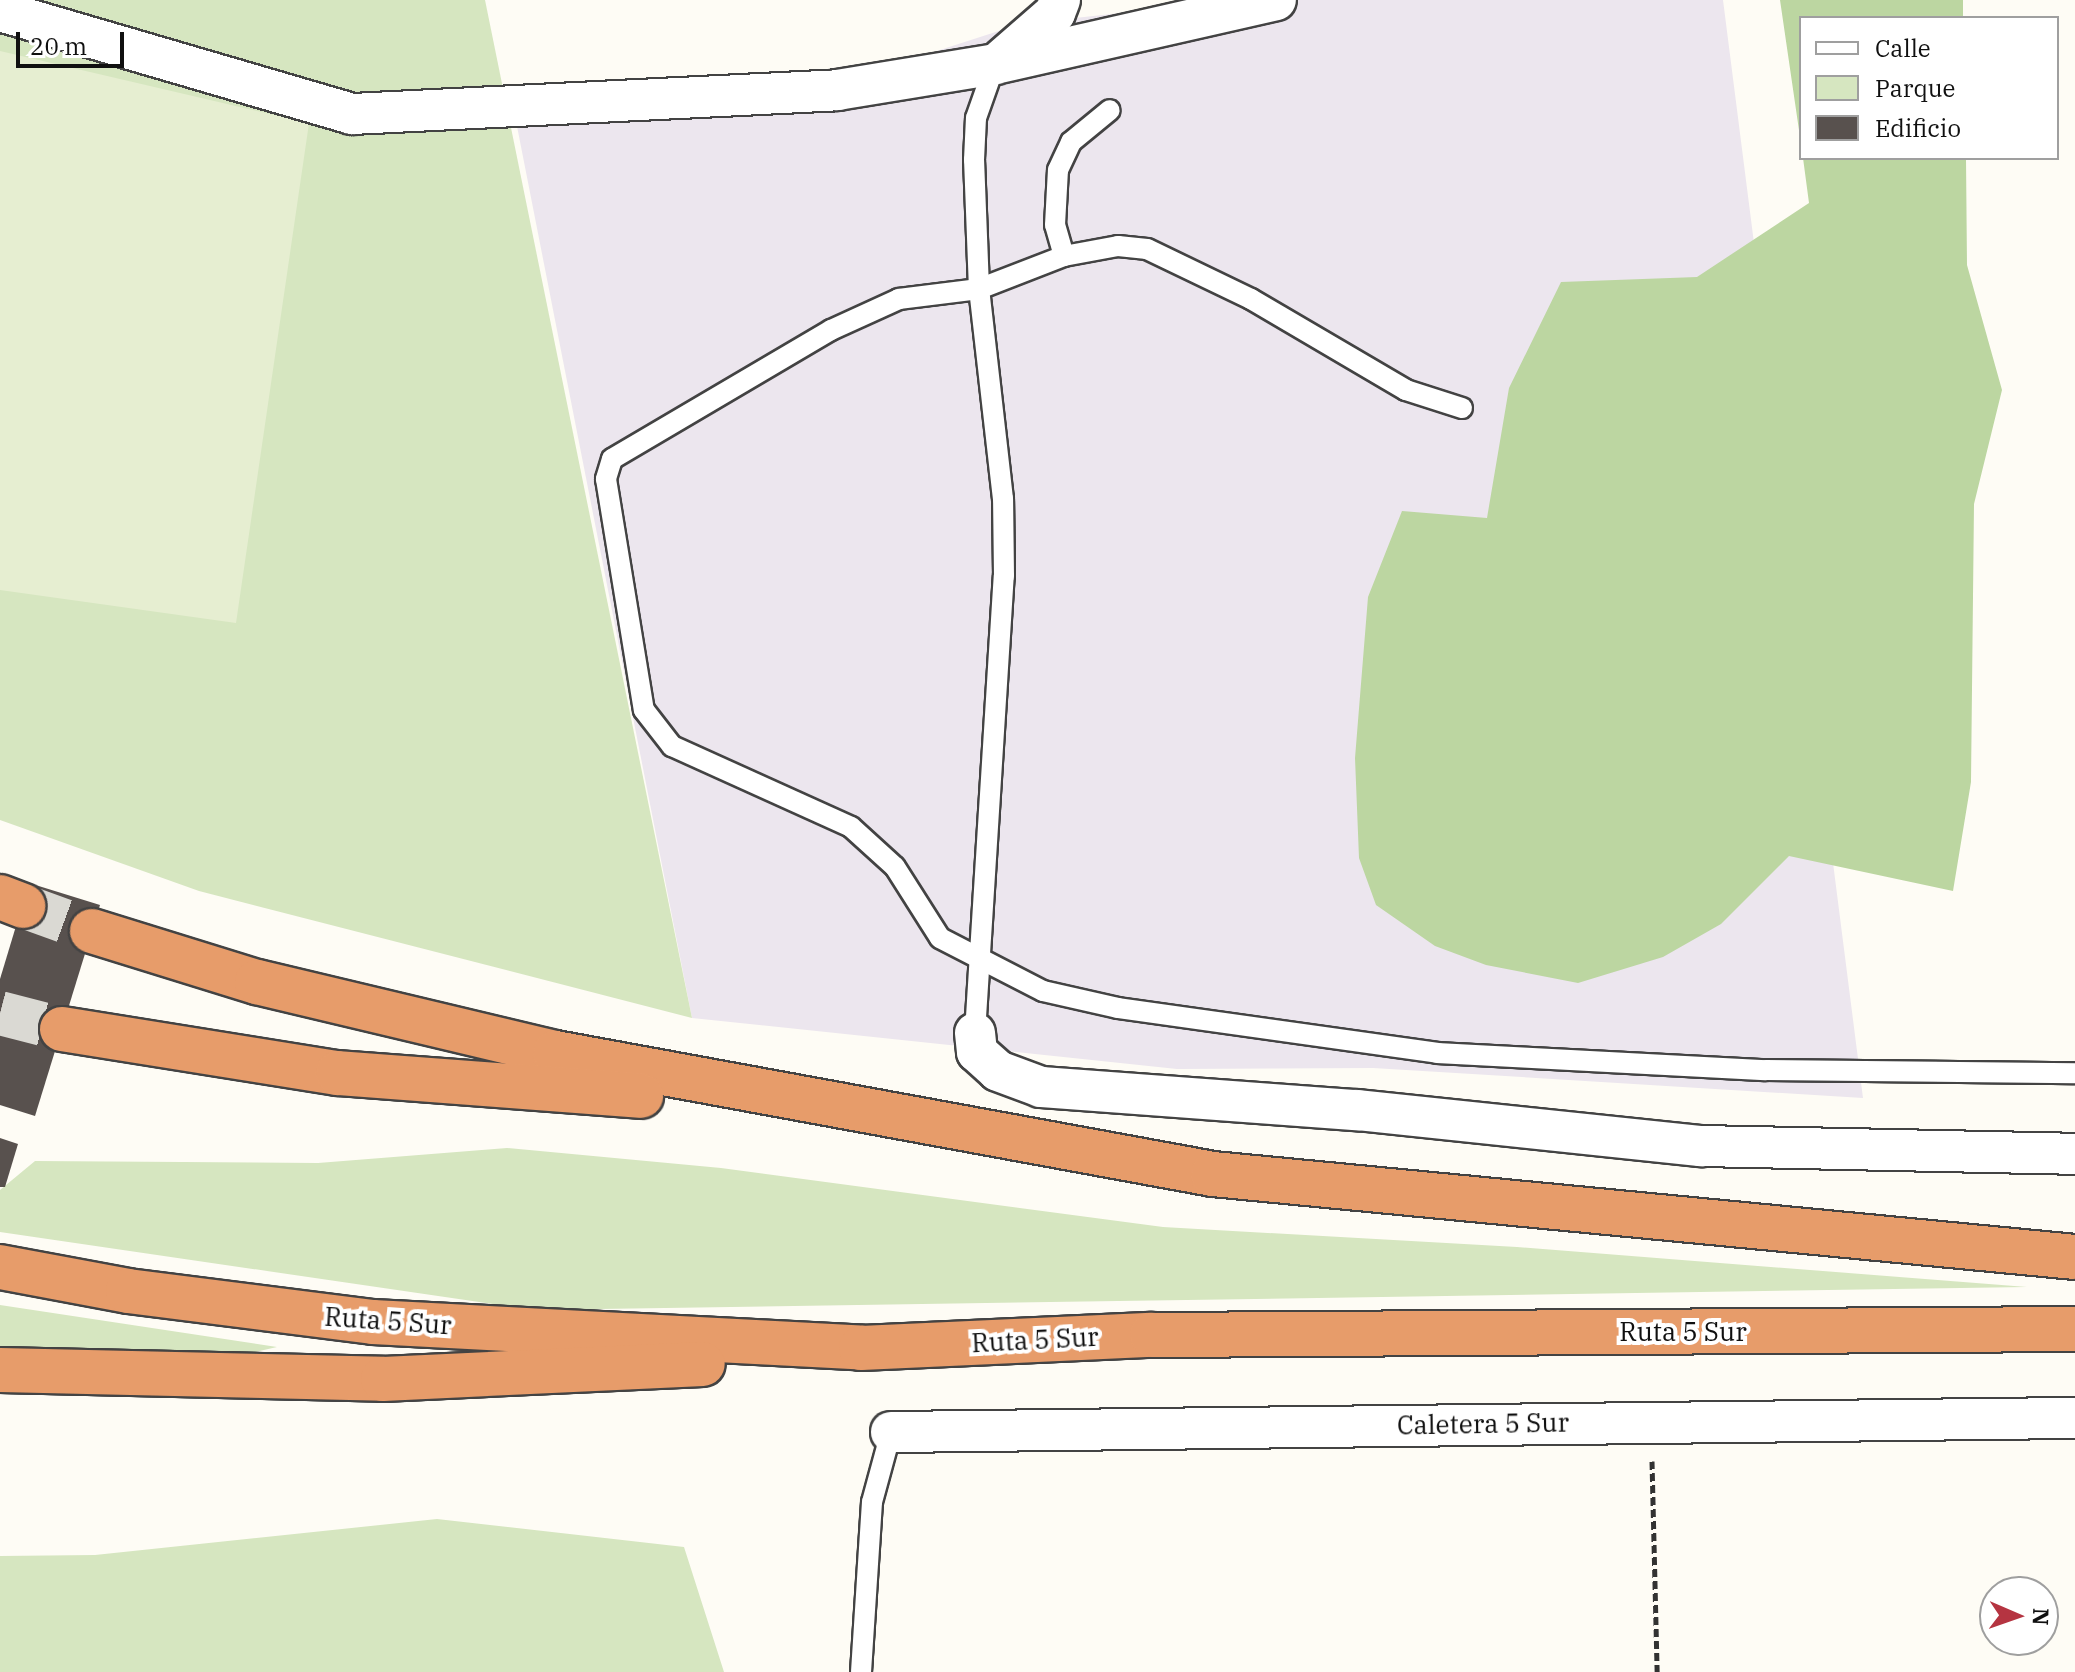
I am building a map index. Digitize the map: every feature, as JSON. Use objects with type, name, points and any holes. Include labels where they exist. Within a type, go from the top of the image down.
[{"type":"highway","points":[[92,931],[257,982],[555,1053],[1040,1145],[1213,1174],[2075,1257]]},
{"type":"highway","points":[[62,1029],[323,1071],[758,1107],[1040,1145]]},
{"type":"highway","name":"Ruta 5 Sur","points":[[0,1267],[128,1291],[373,1322],[861,1348],[1152,1335],[2075,1329]]},
{"type":"highway","points":[[0,1370],[383,1379],[695,1364],[861,1348]]},
{"type":"street","points":[[995,64],[1055,13],[1060,0]]},
{"type":"street","points":[[0,11],[352,114],[837,90],[995,64],[1276,0]]},
{"type":"street","points":[[975,1033],[977,1052],[998,1071],[1041,1087],[1357,1110],[1701,1146],[2075,1154]]},
{"type":"street","name":"Caletera 5 Sur","points":[[891,1432],[2075,1418]]},
{"type":"lane","points":[[975,1033],[1004,561],[1003,499],[979,289],[976,118],[995,64]]},
{"type":"lane","points":[[1064,256],[1055,225],[1058,170],[1071,142],[1110,110]]},
{"type":"lane","points":[[1462,408],[1406,390],[1166,256],[1118,246],[1064,256],[979,289],[899,299],[831,330],[612,459],[606,479],[644,710],[672,746],[851,827],[895,867],[940,938],[1043,991],[1118,1008],[1437,1053],[1766,1070],[2075,1073]]},
{"type":"lane","points":[[861,1672],[872,1502],[891,1432]]},
{"type":"path","points":[[1650,1421],[1657,1672]]},
{"type":"shaded area","points":[[1240,0],[1723,0],[1863,1098],[1373,1068],[1177,1069],[692,1018],[514,111],[782,101],[1020,24]]},
{"type":"green space","points":[[0,0],[485,0],[692,1018],[199,891],[0,820]]},
{"type":"green space","points":[[1780,0],[1963,0],[1963,16],[1799,16],[1799,130]]},
{"type":"green space","points":[[0,51],[309,123],[236,623],[0,590]]},
{"type":"green space","points":[[1803,160],[1966,160],[1967,265],[2002,390],[1974,504],[1971,782],[1953,891],[1789,856],[1721,924],[1663,957],[1578,983],[1486,965],[1435,946],[1376,905],[1359,858],[1355,758],[1368,597],[1402,511],[1487,518],[1509,388],[1561,282],[1697,277],[1809,203]]},
{"type":"green space","points":[[507,1148],[721,1168],[1163,1227],[1517,1247],[2027,1287],[534,1310],[0,1232],[0,1190],[35,1161],[318,1163]]},
{"type":"green space","points":[[0,1305],[277,1347],[194,1366],[0,1355]]},
{"type":"green space","points":[[437,1519],[684,1547],[724,1672],[0,1672],[0,1556],[95,1555]]},
{"type":"building","points":[[29,883],[100,905],[35,1116],[0,1105],[0,979]]},
{"type":"building","points":[[0,1138],[18,1144],[5,1187],[0,1187]]},
{"type":"tunnel","points":[[23,906],[92,931]]},
{"type":"tunnel","points":[[0,1013],[62,1029]]}]
